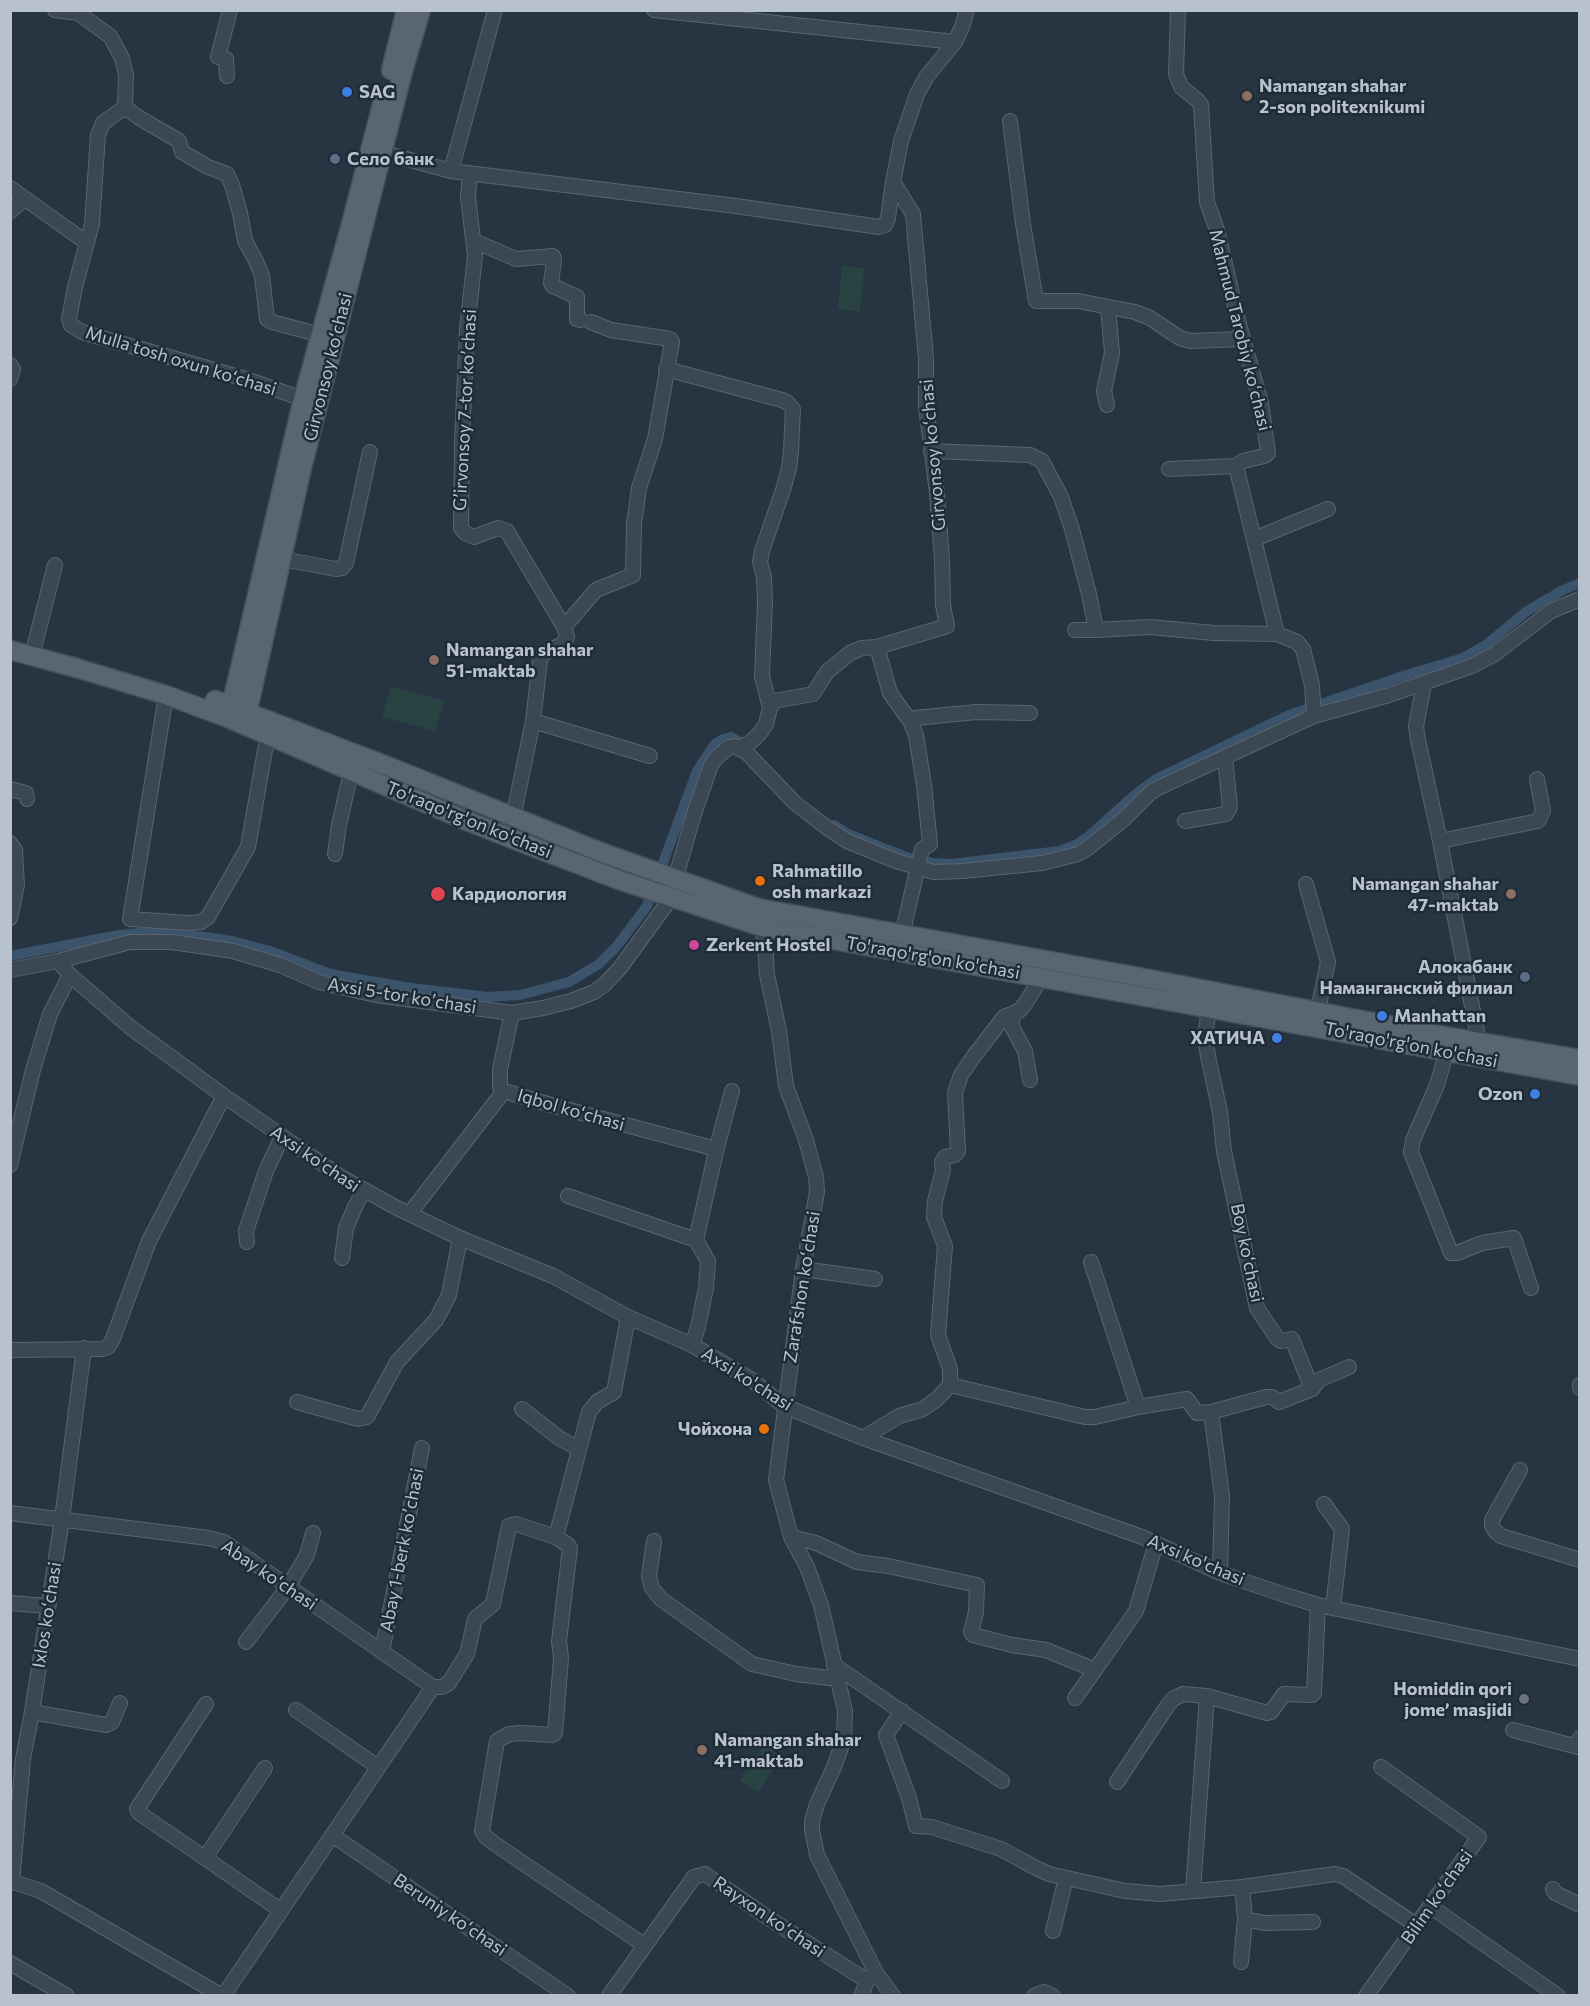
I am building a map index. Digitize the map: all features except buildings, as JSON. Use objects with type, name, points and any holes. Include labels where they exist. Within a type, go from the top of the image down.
[{"type":"main road","name":"Girvonsoy koʻchasi","points":[[238,715],[282,559],[377,151],[406,10]]},
{"type":"main road","name":"Girvonsoy koʻchasi","points":[[238,715],[243,658],[251,615],[273,532],[303,399],[421,10]]},
{"type":"main road","name":"To'raqo'rg'on ko'chasi","points":[[10,650],[238,715],[390,767],[642,868],[758,908],[1580,1059]]},
{"type":"main road","name":"To'raqo'rg'on ko'chasi","points":[[80,669],[172,685],[238,715],[270,736],[466,821],[670,898],[762,927],[1580,1077]]},
{"type":"street","points":[[55,10],[78,13],[110,36],[124,64],[125,107],[179,141],[182,152],[226,174],[237,202],[245,241],[262,276],[267,319],[321,335]]},
{"type":"street","points":[[227,76],[226,59],[218,57],[230,10]]},
{"type":"street","points":[[451,171],[495,10]]},
{"type":"street","points":[[654,10],[955,42]]},
{"type":"street","points":[[377,151],[470,174],[736,206],[879,227],[885,225],[888,218],[901,141],[917,94],[927,76],[955,42],[963,27],[967,10]]},
{"type":"street","name":"Mahmud Tarobiy koʻchasi","points":[[1178,10],[1176,74],[1181,87],[1200,105],[1207,202],[1217,230],[1242,339],[1261,403],[1268,453],[1243,461],[1236,466]]},
{"type":"street","name":"Mulla tosh oxun koʻchasi","points":[[125,107],[103,123],[98,135],[92,224],[75,287],[69,319],[71,325],[76,329],[249,380],[303,399]]},
{"type":"street","points":[[1010,121],[1023,224],[1036,301],[1078,301],[1135,312],[1150,318],[1180,338],[1190,341],[1242,339]]},
{"type":"street","name":"Gʼirvonsoy 7-tor koʼchasi","points":[[470,174],[468,197],[475,255],[467,329],[461,528],[465,533],[474,537],[498,528],[507,531],[564,627]]},
{"type":"street","name":"Girvonsoy koʻchasi","points":[[877,646],[947,626],[943,605],[937,493],[926,406],[926,359],[913,214],[893,182]]},
{"type":"street","points":[[10,188],[86,244]]},
{"type":"street","points":[[10,212],[24,199]]},
{"type":"street","points":[[474,241],[516,259],[553,256],[555,260],[551,283],[577,297],[577,319],[612,330],[671,340],[655,439],[641,480],[636,505],[633,575],[596,590],[564,627],[566,640],[557,648],[543,654],[540,660],[533,721],[513,818]]},
{"type":"street","points":[[1107,405],[1104,391],[1112,353],[1108,307]]},
{"type":"street","points":[[10,365],[13,369],[10,379]]},
{"type":"street","points":[[666,369],[782,400],[793,409],[789,468],[760,562],[764,577],[765,602],[762,676],[770,712],[766,724],[752,741],[739,748]]},
{"type":"street","points":[[931,451],[1030,455],[1043,462],[1061,497],[1072,529],[1096,630]]},
{"type":"street","points":[[282,559],[336,569],[342,568],[346,563],[370,452]]},
{"type":"street","points":[[1169,469],[1236,466],[1277,634]]},
{"type":"street","points":[[1254,539],[1328,509]]},
{"type":"street","points":[[32,656],[55,565]]},
{"type":"street","points":[[675,880],[711,765],[729,747],[739,748],[752,758],[795,803],[847,841],[919,864],[934,872],[1042,863],[1078,854],[1102,837],[1150,793],[1314,714],[1424,684],[1484,661],[1525,633],[1551,611],[1580,599]]},
{"type":"street","points":[[1075,630],[1150,627],[1233,634],[1277,634],[1297,642],[1303,649],[1313,697],[1314,714]]},
{"type":"street","points":[[770,708],[774,702],[813,694],[827,672],[850,653],[862,648],[877,646],[891,693],[910,721],[916,735],[930,844],[927,848],[922,849],[902,935]]},
{"type":"street","points":[[1424,684],[1416,726],[1479,1042]]},
{"type":"street","points":[[166,695],[130,919],[188,923],[201,922],[208,917],[248,847],[265,750],[270,736]]},
{"type":"street","points":[[910,721],[915,718],[976,712],[1030,713]]},
{"type":"street","points":[[533,721],[650,756]]},
{"type":"street","points":[[1185,821],[1227,814],[1230,807],[1225,757]]},
{"type":"street","points":[[335,854],[351,772]]},
{"type":"street","points":[[1440,841],[1538,821],[1543,811],[1537,779]]},
{"type":"street","points":[[10,789],[26,793],[27,799]]},
{"type":"street","points":[[10,843],[15,850],[17,885],[10,918]]},
{"type":"street","points":[[1306,884],[1328,962],[1318,1010]]},
{"type":"street","name":"Аxsi 5-tor koʼchasi","points":[[10,970],[57,961],[130,942],[172,942],[233,951],[280,965],[319,982],[376,995],[512,1012],[571,1001],[594,992],[604,985],[620,968],[670,898]]},
{"type":"street","name":"Zarafshon koʻchasi","points":[[758,908],[786,1086],[806,1140],[816,1177],[817,1192],[803,1269],[776,1480],[791,1536],[807,1567],[821,1605],[845,1711],[844,1739],[817,1804],[812,1830],[817,1855],[872,1976],[893,1995]]},
{"type":"street","name":"Axsi ko'chasi","points":[[57,961],[130,1027],[282,1137],[363,1191],[460,1238],[553,1276],[626,1316],[692,1345],[752,1380],[784,1406],[863,1438],[1156,1543],[1220,1573],[1318,1605],[1580,1659]]},
{"type":"street","points":[[10,1165],[33,1070],[50,1014],[70,975]]},
{"type":"street","points":[[863,1438],[899,1416],[924,1408],[950,1385],[950,1369],[938,1335],[945,1246],[934,1218],[943,1158],[955,1155],[958,1151],[955,1093],[961,1075],[1004,1017],[1019,1011],[1041,978]]},
{"type":"street","name":"Boy koʻchasi","points":[[1209,1008],[1205,1037],[1208,1056],[1220,1112],[1224,1151],[1257,1308],[1277,1338],[1281,1341],[1292,1339],[1312,1389]]},
{"type":"street","name":"Iqbol koʻchasi","points":[[512,1012],[500,1069],[500,1087],[504,1091],[716,1149]]},
{"type":"street","points":[[1014,1013],[1011,1025],[1025,1051],[1030,1080]]},
{"type":"street","points":[[1448,1051],[1437,1085],[1413,1140],[1412,1152],[1451,1253],[1457,1253],[1482,1243],[1513,1238],[1531,1288]]},
{"type":"street","points":[[410,1213],[504,1091]]},
{"type":"street","points":[[696,1240],[716,1149],[732,1092]]},
{"type":"street","points":[[10,1350],[102,1349],[108,1347],[149,1241],[224,1095]]},
{"type":"street","points":[[247,1242],[246,1231],[266,1171],[282,1137]]},
{"type":"street","points":[[342,1258],[346,1228],[363,1191]]},
{"type":"street","points":[[568,1196],[696,1240],[708,1261],[706,1288],[692,1345]]},
{"type":"street","points":[[297,1402],[358,1419],[366,1417],[397,1362],[436,1320],[445,1304],[449,1295],[460,1238]]},
{"type":"street","points":[[1091,1262],[1138,1407]]},
{"type":"street","points":[[803,1269],[875,1279]]},
{"type":"street","points":[[556,1537],[592,1406],[614,1392],[627,1323],[626,1316]]},
{"type":"street","name":"Ixlos koʻchasi","points":[[11,1881],[23,1759],[62,1519],[84,1348]]},
{"type":"street","points":[[950,1385],[1085,1417],[1186,1399],[1197,1413],[1211,1412],[1266,1397],[1272,1397],[1279,1402],[1312,1389],[1319,1380],[1349,1367]]},
{"type":"street","points":[[522,1409],[558,1438],[579,1449]]},
{"type":"street","points":[[1211,1412],[1222,1496],[1220,1573]]},
{"type":"street","name":"Аbay 1-berk koʼchasi","points":[[382,1652],[422,1448]]},
{"type":"street","points":[[1520,1470],[1492,1520],[1495,1531],[1501,1536],[1580,1560]]},
{"type":"street","points":[[1324,1504],[1342,1529],[1333,1608]]},
{"type":"street","name":"Abay koʻchasi","points":[[10,1513],[208,1538],[224,1542],[433,1687]]},
{"type":"street","points":[[11,1881],[41,1891],[223,1995],[433,1687],[442,1687],[449,1683],[467,1654],[475,1619],[493,1604],[509,1526],[516,1524],[556,1537],[570,1548],[559,1641],[561,1658],[555,1732],[552,1735],[509,1734],[497,1741],[482,1831],[492,1842],[644,1945]]},
{"type":"street","points":[[246,1642],[288,1587],[307,1555],[313,1533]]},
{"type":"street","points":[[791,1536],[830,1548],[857,1562],[888,1566],[977,1585],[976,1612],[971,1632],[973,1635],[1012,1645],[1046,1650],[1095,1670]]},
{"type":"street","points":[[654,1541],[649,1576],[652,1588],[661,1599],[752,1664],[796,1674],[836,1672],[902,1711],[1002,1781]]},
{"type":"street","points":[[1075,1698],[1136,1611],[1156,1543]]},
{"type":"street","points":[[10,1603],[48,1606]]},
{"type":"street","points":[[1117,1782],[1173,1699],[1183,1694],[1207,1696],[1267,1713],[1271,1712],[1284,1694],[1312,1695],[1314,1693],[1318,1605]]},
{"type":"street","points":[[1193,1891],[1207,1696]]},
{"type":"street","points":[[32,1712],[106,1725],[112,1722],[120,1703]]},
{"type":"street","points":[[206,1704],[137,1809],[139,1813],[280,1910]]},
{"type":"street","points":[[296,1710],[378,1767]]},
{"type":"street","points":[[902,1711],[886,1735],[909,1798],[916,1826],[932,1827],[1000,1849],[1036,1868],[1066,1878],[1125,1891],[1160,1894],[1242,1887],[1335,1874],[1343,1876],[1416,1925]]},
{"type":"street","points":[[1513,1730],[1578,1747],[1580,1738]]},
{"type":"street","name":"Bilim koʻchasi","points":[[1366,1995],[1479,1837],[1381,1767]]},
{"type":"street","points":[[205,1858],[265,1768]]},
{"type":"street","name":"Beruniy koʻchasi","points":[[332,1835],[568,1995]]},
{"type":"street","name":"Rayxon koʻchasi","points":[[609,1995],[694,1877],[705,1874],[861,1977],[872,1976]]},
{"type":"street","points":[[1053,1931],[1066,1878]]},
{"type":"street","points":[[1241,1962],[1245,1919],[1242,1887]]},
{"type":"street","points":[[1552,1889],[1555,1893],[1580,1905]]},
{"type":"street","points":[[1430,1906],[1558,1995]]},
{"type":"street","points":[[1245,1919],[1264,1923],[1313,1922]]},
{"type":"street","points":[[10,1963],[67,1995]]},
{"type":"street","points":[[861,1995],[872,1976]]},
{"type":"street","points":[[1034,1995],[1044,1992],[1053,1995]]},
{"type":"green space","points":[[842,266],[864,268],[860,312],[838,309]]},
{"type":"green space","points":[[391,686],[444,701],[435,731],[382,717]]},
{"type":"green space","points":[[764,1744],[782,1756],[758,1792],[740,1780]]},
{"type":"waterway","points":[[834,825],[848,834],[883,848],[912,859],[932,863],[951,864],[1060,851],[1077,844],[1090,835],[1156,779],[1289,715],[1463,658],[1487,644],[1527,611],[1580,583]]},
{"type":"waterway","points":[[10,956],[119,935],[150,932],[232,941],[270,951],[330,974],[411,988],[488,997],[520,995],[569,982],[599,964],[616,947],[647,906],[697,771],[715,744],[731,737],[749,748]]},
{"type":"place","name":"SAG","points":[[347,92]]},
{"type":"place","name":"Namangan shahar 2-son politexnikumi","points":[[1247,96]]},
{"type":"place","name":"Село банк","points":[[335,159]]},
{"type":"place","name":"Namangan shahar 51-maktab","points":[[434,660]]},
{"type":"place","name":"Rahmatillo osh markazi","points":[[760,881]]},
{"type":"place","name":"Кардиология","points":[[438,894]]},
{"type":"place","name":"Namangan shahar 47-maktab","points":[[1511,894]]},
{"type":"place","name":"Zerkent Hostel","points":[[694,945]]},
{"type":"place","name":"Алокабанк Наманганский филиал","points":[[1525,977]]},
{"type":"place","name":"Manhattan","points":[[1382,1016]]},
{"type":"place","name":"ХАТИЧА","points":[[1277,1038]]},
{"type":"place","name":"Ozon","points":[[1535,1094]]},
{"type":"place","name":"Чойхона","points":[[764,1429]]},
{"type":"place","name":"Homiddin qori jome’ masjidi","points":[[1524,1699]]},
{"type":"place","name":"Namangan shahar 41-maktab","points":[[702,1750]]}]
